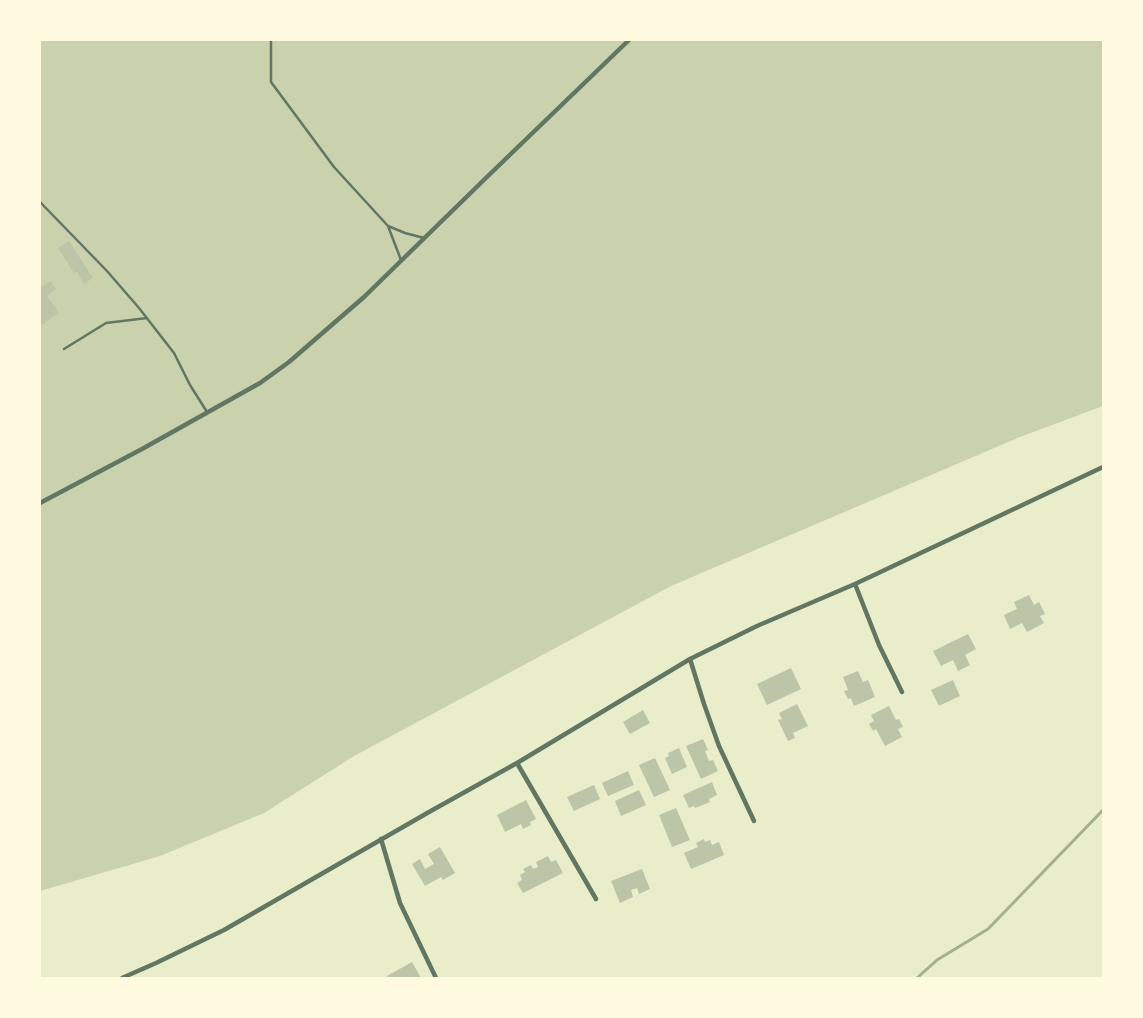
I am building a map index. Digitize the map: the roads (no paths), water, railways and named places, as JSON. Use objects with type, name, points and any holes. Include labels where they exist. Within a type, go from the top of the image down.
[{"type":"street","points":[[40,504],[260,383],[289,362],[364,297],[630,40]]},
{"type":"street","points":[[122,978],[156,964],[224,930],[517,763],[690,659],[757,626],[855,584],[1103,467]]},
{"type":"street","points":[[855,584],[879,645],[902,692]]},
{"type":"street","points":[[690,659],[719,746],[754,821]]},
{"type":"street","points":[[517,763],[596,899]]},
{"type":"street","points":[[381,839],[400,903],[436,978]]},
{"type":"lane","points":[[270,40],[271,82],[334,167],[388,226],[401,261]]},
{"type":"lane","points":[[40,202],[107,271],[147,318],[174,353],[206,412]]},
{"type":"lane","points":[[388,226],[424,238]]},
{"type":"lane","points":[[64,349],[106,323],[147,318]]},
{"type":"waterway","points":[[917,978],[937,960],[988,929],[1103,810]]}]
